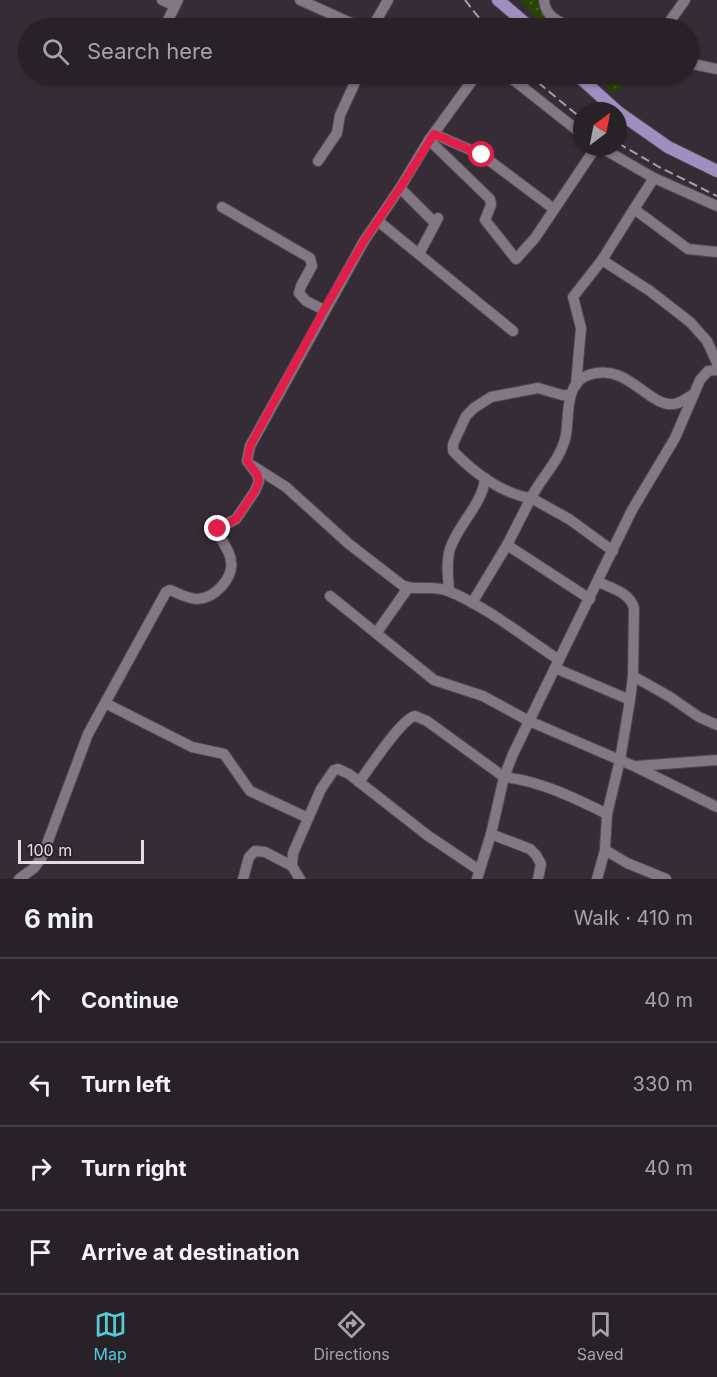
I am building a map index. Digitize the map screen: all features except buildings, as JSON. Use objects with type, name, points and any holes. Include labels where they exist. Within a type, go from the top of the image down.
[{"type":"main road","points":[[498,0],[519,18]]},
{"type":"main road","points":[[587,84],[608,102]]},
{"type":"main road","points":[[627,117],[669,147],[717,171]]},
{"type":"street","points":[[162,0],[176,3],[169,18]]},
{"type":"street","points":[[300,0],[340,18]]},
{"type":"street","points":[[378,18],[388,0]]},
{"type":"street","points":[[544,0],[545,9],[553,18]]},
{"type":"street","points":[[672,18],[685,0]]},
{"type":"street","points":[[699,65],[717,69]]},
{"type":"street","points":[[318,161],[337,134],[340,116],[354,84]]},
{"type":"street","points":[[19,879],[34,868],[42,857],[88,734],[166,592],[172,590],[187,597],[199,599],[211,595],[224,583],[230,573],[232,562],[229,551],[217,531],[236,519],[259,481],[257,474],[247,461],[248,450],[364,241],[431,137],[470,84]]},
{"type":"street","points":[[519,84],[573,127]]},
{"type":"street","points":[[431,137],[482,155],[554,209]]},
{"type":"street","points":[[431,137],[490,199],[491,205],[485,220],[516,259],[535,238],[592,156]]},
{"type":"street","points":[[614,156],[654,178],[717,206]]},
{"type":"street","points":[[472,603],[538,485],[562,451],[574,390],[581,328],[573,297],[602,260],[654,178]]},
{"type":"street","points":[[400,188],[437,221],[419,255]]},
{"type":"street","points":[[222,207],[310,258],[312,266],[299,293],[306,301],[324,310]]},
{"type":"street","points":[[634,209],[688,249],[717,252]]},
{"type":"street","points":[[378,221],[513,331]]},
{"type":"street","points":[[602,260],[650,291],[690,322],[707,341],[717,363]]},
{"type":"street","points":[[292,867],[293,853],[321,789],[334,770],[338,769],[345,771],[478,874],[491,834],[504,777],[513,754],[632,510],[675,438],[704,373],[708,370],[717,370]]},
{"type":"street","points":[[613,551],[569,519],[531,498],[516,494],[485,478],[453,451],[454,440],[470,412],[491,397],[542,388],[562,395],[574,390],[587,376],[608,374],[626,378],[663,403],[678,403],[694,394]]},
{"type":"street","points":[[252,466],[286,487],[349,544],[408,588],[432,587],[449,591],[472,603],[557,664],[630,700]]},
{"type":"street","points":[[449,591],[448,562],[451,548],[457,533],[482,492],[485,478]]},
{"type":"street","points":[[507,544],[590,599]]},
{"type":"street","points":[[597,879],[605,850],[607,814],[620,760],[630,700],[633,676],[634,608],[632,600],[598,582]]},
{"type":"street","points":[[377,632],[408,588]]},
{"type":"street","points":[[330,596],[434,680],[483,696],[529,721],[636,766],[717,807]]},
{"type":"street","points":[[633,676],[699,717],[717,725]]},
{"type":"street","points":[[105,703],[192,747],[224,754],[250,791],[308,818]]},
{"type":"street","points":[[359,782],[386,745],[414,716],[427,721],[504,777],[518,778],[572,796],[607,814]]},
{"type":"street","points":[[636,766],[717,760]]},
{"type":"street","points":[[491,834],[533,851],[541,864],[538,879]]},
{"type":"street","points":[[605,850],[627,863],[666,879]]},
{"type":"street","points":[[243,879],[249,857],[255,851],[265,852],[292,867],[300,879]]},
{"type":"green space","points":[[520,0],[540,0],[557,18],[537,18]]},
{"type":"green space","points":[[604,84],[622,84],[614,93]]},
{"type":"railway","points":[[465,0],[479,18]]},
{"type":"railway","points":[[540,84],[573,112]]},
{"type":"railway","points":[[627,148],[717,196]]},
{"type":"route","points":[[218,529],[236,519],[255,491],[259,481],[257,474],[247,461],[250,446],[364,241],[434,134],[471,148],[482,155]]}]
